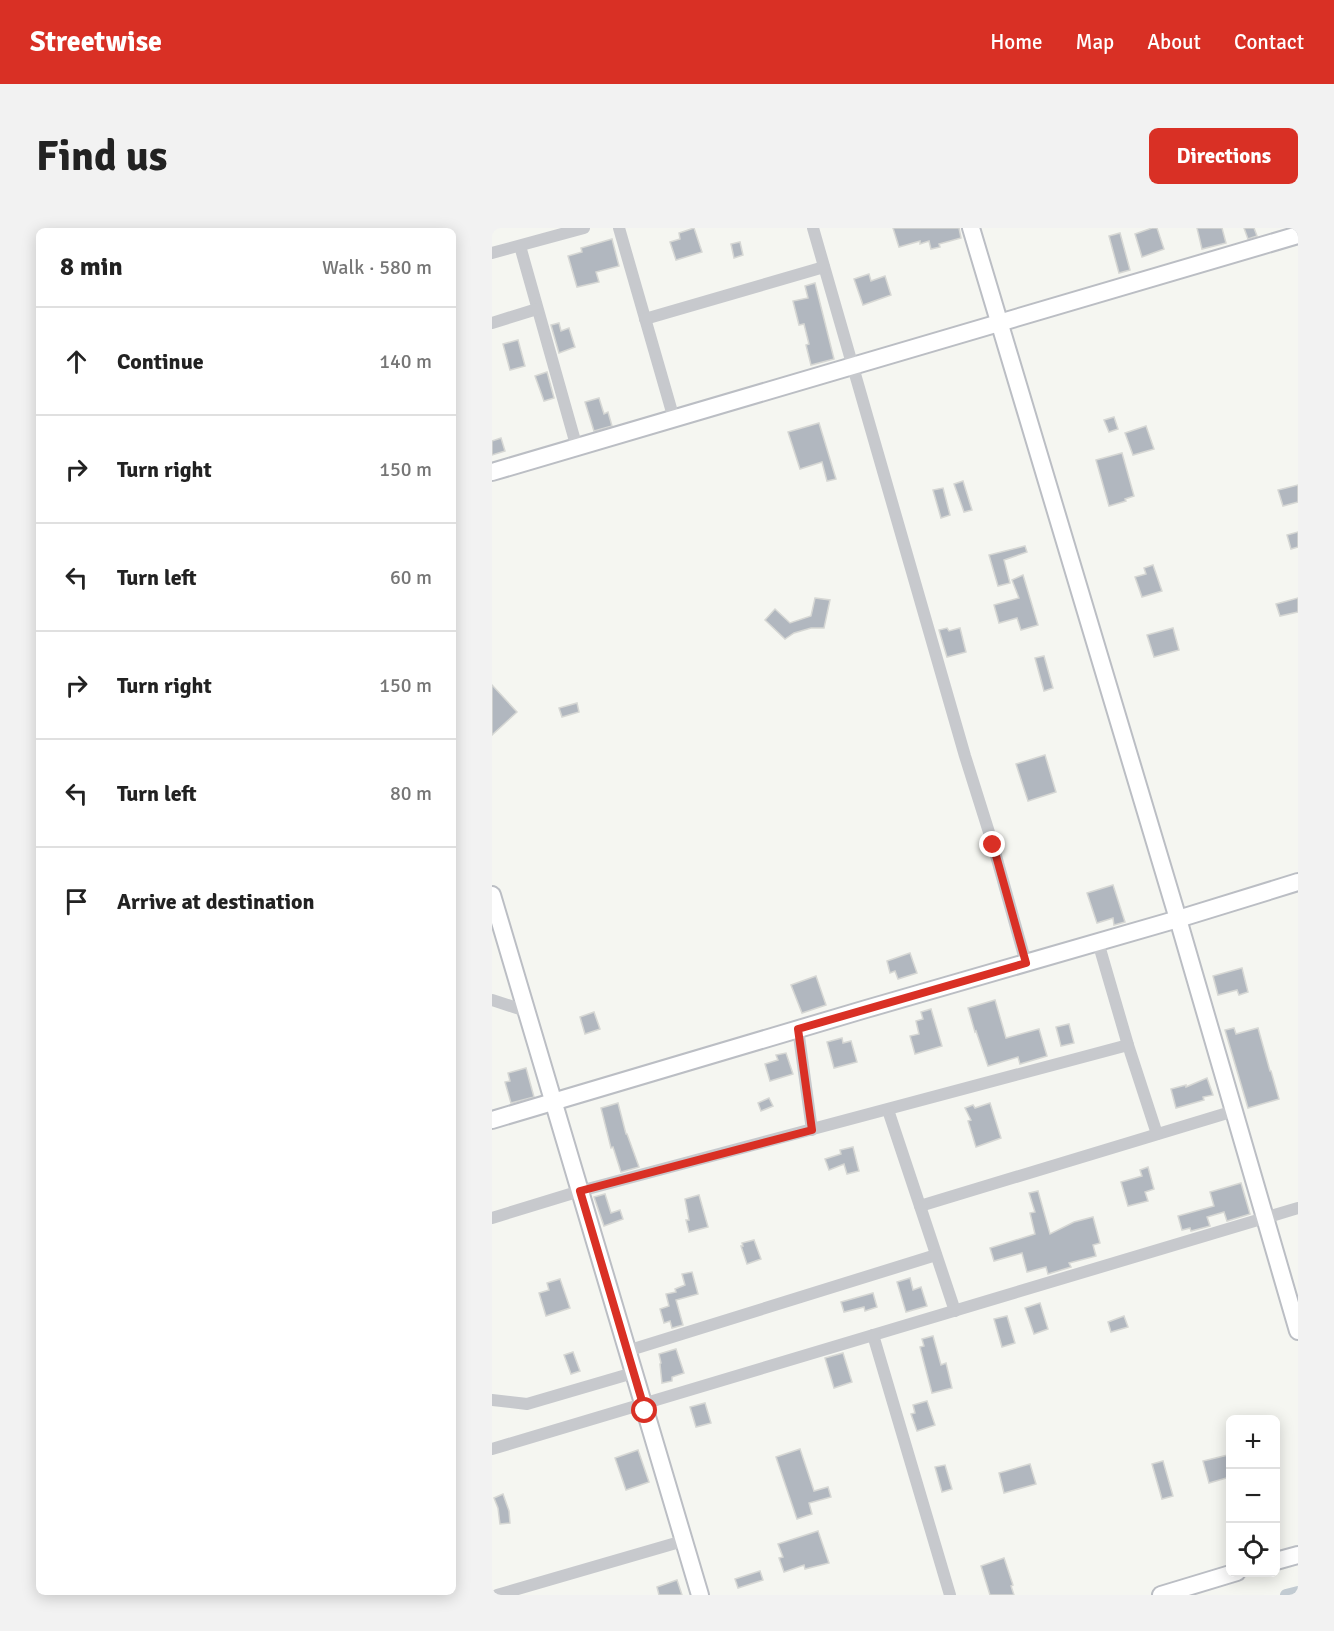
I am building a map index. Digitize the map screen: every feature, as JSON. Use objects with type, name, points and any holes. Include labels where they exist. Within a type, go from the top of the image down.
[{"type":"street","points":[[492,253],[520,246],[553,232],[584,228]]},
{"type":"street","points":[[619,228],[674,419]]},
{"type":"street","points":[[813,228],[1026,963]]},
{"type":"street","points":[[971,228],[1178,919],[1298,1331]]},
{"type":"street","points":[[492,472],[1298,235]]},
{"type":"street","points":[[520,246],[577,448]]},
{"type":"street","points":[[645,319],[824,267]]},
{"type":"street","points":[[492,322],[537,309]]},
{"type":"street","points":[[492,1120],[1298,882]]},
{"type":"street","points":[[492,896],[700,1595]]},
{"type":"street","points":[[1098,942],[1157,1134]]},
{"type":"street","points":[[492,1000],[526,1011]]},
{"type":"street","points":[[798,1029],[812,1130]]},
{"type":"street","points":[[492,1218],[580,1191],[1128,1045]]},
{"type":"street","points":[[888,1110],[955,1311]]},
{"type":"street","points":[[920,1206],[1234,1111]]},
{"type":"street","points":[[492,1449],[1298,1208]]},
{"type":"street","points":[[627,1351],[936,1255]]},
{"type":"street","points":[[873,1335],[950,1595]]},
{"type":"street","points":[[492,1400],[527,1404],[633,1373]]},
{"type":"street","points":[[497,1595],[683,1541]]},
{"type":"street","points":[[1280,1560],[1298,1555]]},
{"type":"street","points":[[1161,1595],[1226,1575]]},
{"type":"building","points":[[694,228],[702,252],[676,260],[670,242],[680,239],[679,233]]},
{"type":"building","points":[[893,228],[959,228],[961,238],[939,244],[940,247],[931,249],[929,241],[899,247]]},
{"type":"building","points":[[1157,228],[1164,249],[1142,257],[1135,234]]},
{"type":"building","points":[[1197,228],[1222,228],[1226,243],[1202,249]]},
{"type":"building","points":[[1244,228],[1254,228],[1257,236],[1248,239]]},
{"type":"building","points":[[1120,233],[1130,270],[1119,273],[1109,236]]},
{"type":"building","points":[[612,239],[619,266],[596,272],[599,282],[577,287],[568,256],[582,252],[581,248]]},
{"type":"building","points":[[740,242],[743,255],[734,258],[731,244]]},
{"type":"building","points":[[869,274],[871,281],[885,276],[891,295],[863,305],[854,279]]},
{"type":"building","points":[[815,283],[834,359],[811,365],[804,324],[799,325],[793,301],[808,298],[805,286]]},
{"type":"building","points":[[559,323],[561,331],[569,328],[575,347],[559,353],[551,325]]},
{"type":"building","points":[[518,340],[525,366],[510,370],[503,344]]},
{"type":"building","points":[[547,372],[554,398],[544,401],[535,376]]},
{"type":"building","points":[[599,398],[604,414],[608,412],[612,426],[594,431],[585,402]]},
{"type":"building","points":[[1114,417],[1118,429],[1109,432],[1104,420]]},
{"type":"building","points":[[819,423],[836,479],[827,481],[822,462],[800,469],[788,432]]},
{"type":"building","points":[[1146,426],[1154,449],[1133,455],[1125,433]]},
{"type":"building","points":[[501,438],[505,451],[492,455],[492,441]]},
{"type":"building","points":[[1122,453],[1134,496],[1109,506],[1096,460]]},
{"type":"building","points":[[963,481],[972,510],[964,512],[954,484]]},
{"type":"building","points":[[1298,485],[1298,502],[1283,506],[1278,490]]},
{"type":"building","points":[[943,488],[950,515],[941,518],[933,490]]},
{"type":"building","points":[[1298,532],[1298,547],[1291,549],[1287,535]]},
{"type":"building","points":[[1025,546],[1027,552],[1004,560],[1010,583],[998,586],[989,555]]},
{"type":"building","points":[[1153,565],[1162,591],[1142,597],[1135,577],[1146,574],[1144,568]]},
{"type":"building","points":[[1023,575],[1038,625],[1021,630],[1017,618],[999,623],[994,605],[1019,598],[1012,580]]},
{"type":"building","points":[[815,598],[830,600],[824,628],[811,628],[794,633],[785,639],[765,620],[775,609],[790,623],[811,616]]},
{"type":"building","points":[[1298,598],[1298,612],[1280,616],[1276,604]]},
{"type":"building","points":[[947,628],[949,631],[960,628],[966,652],[947,657],[939,630]]},
{"type":"building","points":[[1173,628],[1179,650],[1154,657],[1147,635]]},
{"type":"building","points":[[1044,656],[1053,688],[1044,691],[1035,658]]},
{"type":"building","points":[[492,685],[517,712],[492,735]]},
{"type":"building","points":[[577,703],[579,712],[562,717],[559,708]]},
{"type":"building","points":[[1045,755],[1056,792],[1028,801],[1016,764]]},
{"type":"building","points":[[1113,885],[1125,922],[1114,925],[1113,918],[1097,923],[1087,893]]},
{"type":"building","points":[[910,953],[917,973],[898,979],[895,971],[890,973],[887,961]]},
{"type":"building","points":[[1242,968],[1248,992],[1239,995],[1237,990],[1218,995],[1213,976]]},
{"type":"building","points":[[816,976],[826,1005],[802,1013],[791,985]]},
{"type":"building","points":[[995,1000],[1006,1038],[1039,1029],[1047,1056],[1020,1064],[1018,1057],[988,1066],[968,1008]]},
{"type":"building","points":[[931,1009],[942,1046],[915,1054],[910,1036],[919,1034],[916,1021],[923,1019],[921,1012]]},
{"type":"building","points":[[594,1012],[600,1029],[585,1034],[580,1017]]},
{"type":"building","points":[[1069,1024],[1074,1043],[1061,1046],[1056,1027]]},
{"type":"building","points":[[1234,1028],[1236,1034],[1258,1028],[1279,1099],[1248,1108],[1225,1030]]},
{"type":"building","points":[[842,1038],[843,1043],[851,1041],[857,1062],[834,1068],[827,1042]]},
{"type":"building","points":[[786,1053],[793,1074],[770,1081],[765,1064],[778,1060],[776,1055]]},
{"type":"building","points":[[526,1068],[534,1097],[511,1103],[505,1082],[510,1081],[508,1073]]},
{"type":"building","points":[[1207,1078],[1213,1095],[1176,1108],[1171,1089],[1186,1085],[1186,1087]]},
{"type":"building","points":[[769,1098],[773,1106],[761,1111],[758,1103]]},
{"type":"building","points":[[618,1103],[626,1134],[639,1167],[621,1172],[613,1147],[611,1148],[601,1108]]},
{"type":"building","points":[[990,1103],[1001,1138],[976,1147],[968,1121],[971,1120],[965,1108],[973,1105],[975,1108]]},
{"type":"building","points":[[853,1147],[859,1171],[847,1174],[844,1164],[829,1170],[825,1159],[841,1154],[840,1150]]},
{"type":"building","points":[[1148,1167],[1154,1189],[1145,1192],[1148,1201],[1128,1206],[1121,1182],[1142,1176],[1140,1170]]},
{"type":"building","points":[[1241,1183],[1250,1214],[1227,1221],[1224,1212],[1207,1217],[1210,1226],[1191,1231],[1190,1228],[1182,1230],[1178,1216],[1214,1206],[1210,1192]]},
{"type":"building","points":[[1038,1191],[1050,1234],[1074,1222],[1093,1217],[1100,1243],[1093,1245],[1096,1256],[1069,1263],[1071,1267],[1048,1274],[1046,1267],[1027,1272],[1022,1253],[994,1261],[990,1248],[1035,1234],[1030,1213],[1035,1212],[1029,1193]]},
{"type":"building","points":[[605,1194],[611,1213],[620,1210],[623,1219],[604,1226],[594,1197]]},
{"type":"building","points":[[699,1195],[708,1227],[689,1232],[685,1199]]},
{"type":"building","points":[[754,1240],[761,1259],[747,1264],[741,1246],[743,1246],[742,1243]]},
{"type":"building","points":[[692,1272],[698,1294],[676,1300],[683,1325],[672,1328],[670,1321],[664,1323],[660,1309],[669,1306],[666,1294],[676,1292],[675,1289],[685,1285],[682,1274]]},
{"type":"building","points":[[910,1278],[913,1290],[921,1287],[927,1306],[906,1312],[897,1282]]},
{"type":"building","points":[[560,1279],[570,1308],[546,1316],[539,1293],[549,1290],[547,1283]]},
{"type":"building","points":[[873,1293],[877,1307],[865,1311],[864,1307],[844,1312],[841,1302]]},
{"type":"building","points":[[1040,1303],[1048,1329],[1034,1334],[1025,1308]]},
{"type":"building","points":[[1007,1316],[1015,1343],[1002,1347],[994,1319]]},
{"type":"building","points":[[1124,1316],[1128,1327],[1111,1332],[1108,1322]]},
{"type":"building","points":[[933,1336],[941,1365],[946,1363],[952,1388],[932,1393],[920,1347],[924,1346],[922,1339]]},
{"type":"building","points":[[676,1349],[684,1373],[672,1377],[672,1381],[662,1383],[659,1354]]},
{"type":"building","points":[[573,1352],[580,1371],[571,1374],[564,1355]]},
{"type":"building","points":[[843,1353],[852,1382],[834,1388],[825,1358]]},
{"type":"building","points":[[927,1401],[935,1425],[917,1431],[911,1414],[915,1413],[913,1405]]},
{"type":"building","points":[[705,1403],[711,1423],[696,1427],[690,1407]]},
{"type":"building","points":[[800,1449],[814,1491],[828,1487],[831,1497],[809,1503],[812,1514],[797,1519],[776,1457]]},
{"type":"building","points":[[638,1450],[649,1482],[626,1490],[615,1458]]},
{"type":"building","points":[[1226,1455],[1226,1478],[1209,1483],[1203,1461]]},
{"type":"building","points":[[1163,1461],[1173,1496],[1162,1499],[1152,1464]]},
{"type":"building","points":[[1030,1464],[1036,1484],[1004,1493],[999,1473]]},
{"type":"building","points":[[945,1465],[952,1489],[942,1492],[935,1467]]},
{"type":"building","points":[[503,1494],[509,1511],[510,1523],[500,1524],[494,1498]]},
{"type":"building","points":[[818,1531],[829,1563],[805,1569],[804,1565],[784,1572],[779,1558],[783,1557],[778,1544]]},
{"type":"building","points":[[1004,1558],[1014,1595],[990,1595],[981,1566]]},
{"type":"building","points":[[760,1571],[763,1580],[738,1588],[735,1579]]},
{"type":"building","points":[[677,1580],[682,1595],[659,1595],[657,1587]]},
{"type":"waterway","points":[[1286,1595],[1298,1592]]},
{"type":"route","points":[[645,1411],[580,1191],[812,1130],[798,1029],[1026,963],[993,845]]}]
